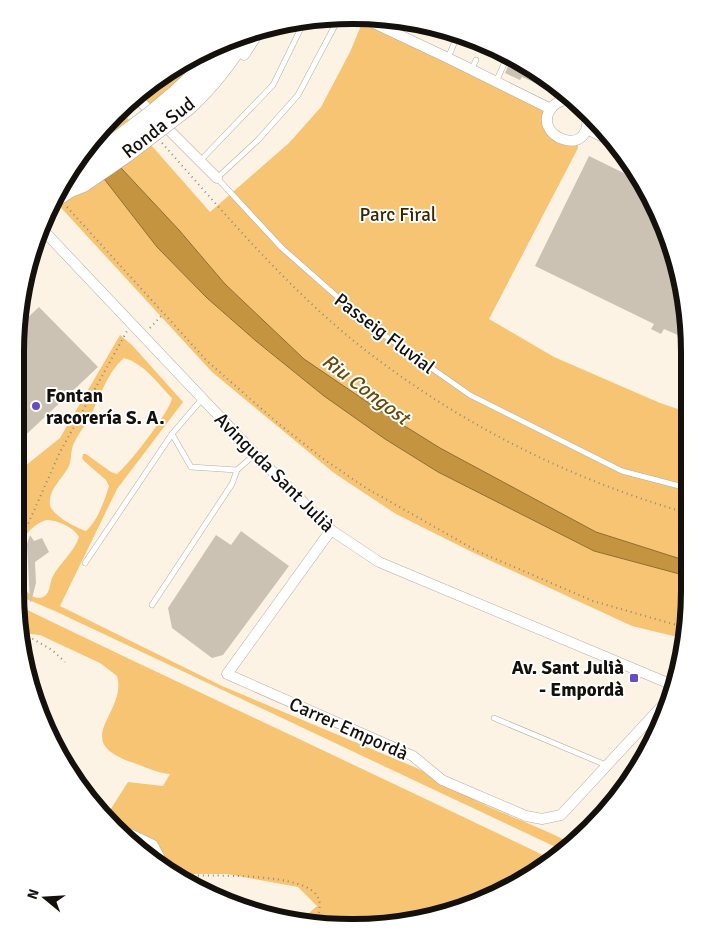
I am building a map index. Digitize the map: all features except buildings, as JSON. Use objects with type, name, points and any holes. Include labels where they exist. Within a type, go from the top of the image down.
[{"type":"highway","name":"Ronda Sud","points":[[75,177],[157,130],[233,54],[239,44]]},
{"type":"highway","name":"Ronda Sud","points":[[188,98],[199,73],[213,55]]},
{"type":"highway","points":[[188,98],[220,81],[244,55]]},
{"type":"highway","points":[[58,208],[72,193],[73,180]]},
{"type":"highway","name":"Ronda Sud","points":[[61,202],[71,183]]},
{"type":"street","points":[[377,24],[448,58],[474,65],[496,82],[520,89],[551,110]]},
{"type":"street","points":[[244,55],[255,39]]},
{"type":"street","points":[[563,100],[555,104],[548,117],[548,124],[556,137],[570,141],[577,139],[587,129],[589,124]]},
{"type":"street","name":"Passeig Fluvial","points":[[140,101],[217,178]]},
{"type":"street","points":[[587,129],[599,135]]},
{"type":"street","name":"Avinguda Sant Julià","points":[[48,230],[143,336],[254,454],[331,530],[380,562],[668,683]]},
{"type":"street","name":"Carrer Empordà","points":[[331,530],[227,674],[413,756],[442,780],[526,816],[542,819],[561,815],[659,710]]},
{"type":"street","points":[[134,836],[153,845],[159,856]]},
{"type":"lane","points":[[217,178],[258,140],[298,95],[336,24]]},
{"type":"lane","points":[[200,160],[273,86],[301,28]]},
{"type":"lane","points":[[448,58],[455,40]]},
{"type":"lane","points":[[496,82],[505,62]]},
{"type":"lane","name":"Passeig Fluvial","points":[[217,178],[282,248],[367,323],[470,395],[622,471],[681,486]]},
{"type":"lane","points":[[85,563],[172,434],[203,398]]},
{"type":"lane","points":[[172,434],[191,467],[237,470]]},
{"type":"lane","points":[[152,605],[232,484],[237,470],[254,454]]},
{"type":"lane","points":[[494,718],[607,765]]},
{"type":"path","points":[[60,203],[207,361],[272,418],[322,458],[366,488],[477,551],[594,601],[679,626]]},
{"type":"path","points":[[143,336],[163,314]]},
{"type":"path","points":[[24,530],[60,452],[131,322]]},
{"type":"path","points":[[27,636],[52,650],[65,662]]},
{"type":"path","points":[[189,875],[268,878],[292,881],[316,894],[319,900],[317,917]]},
{"type":"green space","name":"Parc Firal","points":[[362,24],[384,25],[551,109],[551,131],[577,139],[578,148],[489,319],[554,357],[660,403],[681,410],[681,559],[596,532],[440,448],[379,410],[304,359],[225,284],[179,230],[99,144],[125,115],[210,212],[289,143],[321,107],[350,52]]},
{"type":"green space","points":[[196,64],[151,106],[144,98],[170,79]]},
{"type":"green space","points":[[86,161],[105,180],[157,247],[207,298],[256,341],[324,396],[385,439],[438,472],[594,551],[681,574],[681,612],[677,637],[632,626],[474,553],[396,514],[334,473],[212,372],[59,205]]},
{"type":"green space","points":[[120,335],[132,345],[183,402],[117,489],[60,606],[222,686],[419,769],[478,802],[566,841],[557,848],[24,598],[24,562],[27,591],[37,598],[45,596],[49,590],[52,578],[74,548],[79,537],[77,533],[65,525],[46,520],[38,523],[31,529],[24,540],[24,467],[60,438]],"holes":[[[124,358],[144,369],[172,398],[165,414],[148,438],[117,474],[111,472],[86,454],[83,454],[82,458],[84,461],[106,480],[109,486],[97,516],[86,531],[55,513],[50,505],[51,495],[68,468],[74,443],[91,415],[107,380]]]},
{"type":"green space","points":[[24,608],[545,856],[498,885],[458,902],[417,913],[374,919],[331,919],[306,915],[317,906],[298,887],[227,874],[186,874],[152,851],[109,811],[128,782],[163,786],[170,774],[134,763],[114,754],[105,745],[102,736],[115,702],[118,689],[117,676],[100,663],[40,635],[27,634]]},
{"type":"shaded area","points":[[99,144],[179,230],[225,284],[304,359],[379,410],[440,448],[596,532],[681,559],[681,574],[594,551],[438,472],[385,439],[324,396],[256,341],[207,298],[157,247],[105,180],[86,161]]},
{"type":"place","name":"Fontan racorería S. A.","points":[[36,406]]},
{"type":"place","name":"Av. Sant Julià - Empordà","points":[[634,678]]},
{"type":"water label","name":"Riu Congost","points":[[366,389]]}]
